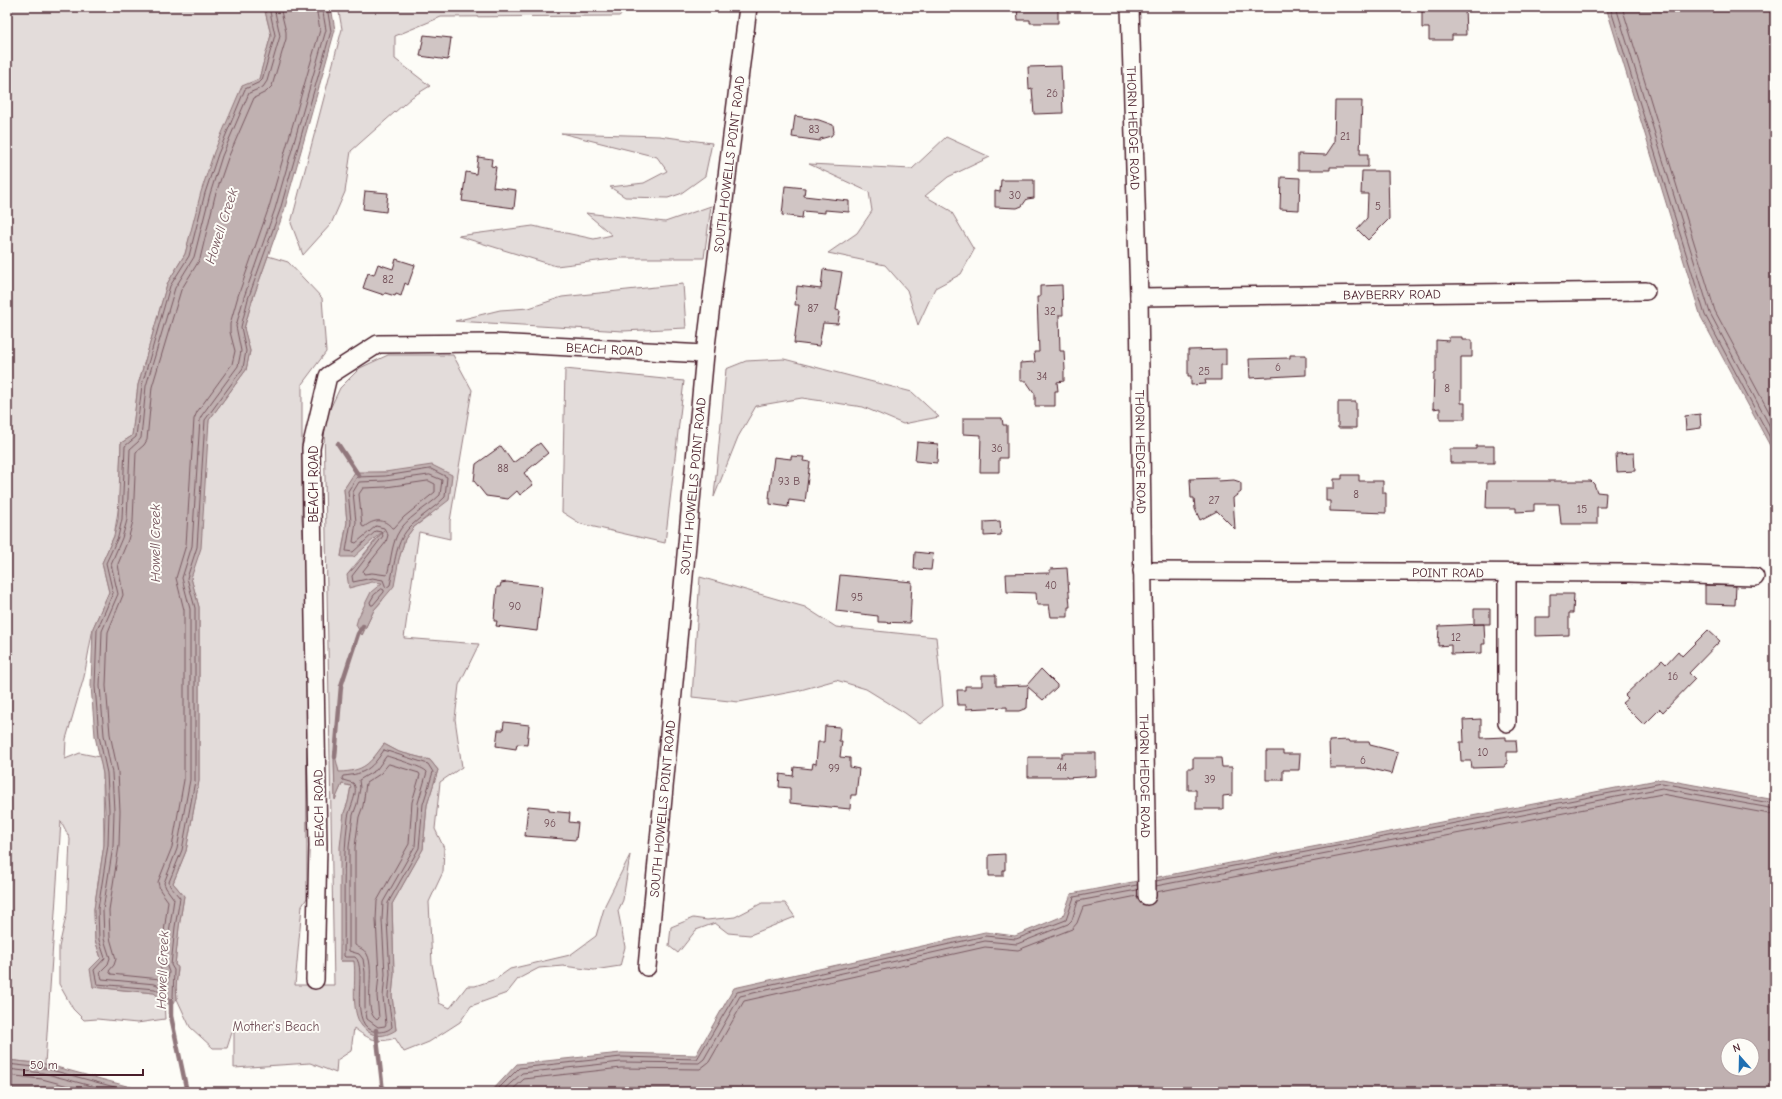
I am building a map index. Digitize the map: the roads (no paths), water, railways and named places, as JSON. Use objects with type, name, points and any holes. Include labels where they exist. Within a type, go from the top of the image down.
[{"type":"street","name":"SOUTH HOWELLS POINT ROAD","points":[[647,967],[705,354],[748,7]]},
{"type":"street","name":"THORN HEDGE ROAD","points":[[1130,7],[1139,297],[1147,896]]},
{"type":"street","name":"BAYBERRY ROAD","points":[[1139,297],[1646,291]]},
{"type":"street","name":"BEACH ROAD","points":[[315,980],[318,846],[311,448],[328,376],[378,344],[494,343],[705,354]]},
{"type":"street","name":"POINT ROAD","points":[[1142,571],[1637,573],[1755,577]]},
{"type":"street","points":[[1507,723],[1508,573]]},
{"type":"water","points":[[264,7],[331,7],[335,30],[284,211],[244,328],[250,351],[246,370],[209,420],[201,548],[191,578],[199,607],[199,781],[186,851],[173,883],[184,896],[175,965],[178,967],[176,987],[177,999],[171,1006],[154,993],[93,987],[90,969],[101,958],[95,940],[94,909],[104,845],[105,811],[103,774],[95,736],[91,686],[93,628],[109,592],[102,563],[114,536],[118,519],[121,443],[132,436],[138,385],[167,284],[185,254],[201,192],[214,152],[242,86],[259,79],[271,35]]},
{"type":"water","points":[[1606,7],[1775,7],[1775,455],[1701,317]]},
{"type":"water","points":[[432,465],[452,475],[449,500],[414,527],[405,539],[399,559],[394,586],[374,610],[362,635],[356,625],[358,618],[371,592],[382,583],[372,582],[349,588],[347,575],[384,530],[354,557],[341,557],[347,522],[344,489],[355,472],[385,472]]},
{"type":"water","points":[[384,744],[399,752],[430,760],[438,770],[427,805],[423,849],[392,904],[394,974],[392,996],[396,1030],[380,1036],[370,1033],[358,1020],[354,1001],[354,961],[340,961],[340,847],[344,813],[351,786],[342,784],[335,800],[334,751],[339,772],[348,771],[361,768],[366,765]]},
{"type":"water","points":[[1662,779],[1775,800],[1775,1092],[491,1092],[517,1064],[621,1053],[696,1055],[734,988],[985,932],[1015,936],[1063,916],[1071,894]]},
{"type":"water","points":[[7,1060],[45,1064],[149,1092],[7,1092]]},
{"type":"waterway","points":[[338,444],[359,476]]},
{"type":"waterway","points":[[335,757],[341,686],[358,634],[363,626]]},
{"type":"waterway","name":"Howell Creek","points":[[171,1001],[171,1016],[187,1092]]},
{"type":"waterway","points":[[376,1030],[383,1092]]},
{"type":"park label","name":"Mother's Beach","points":[[276,1026]]}]
